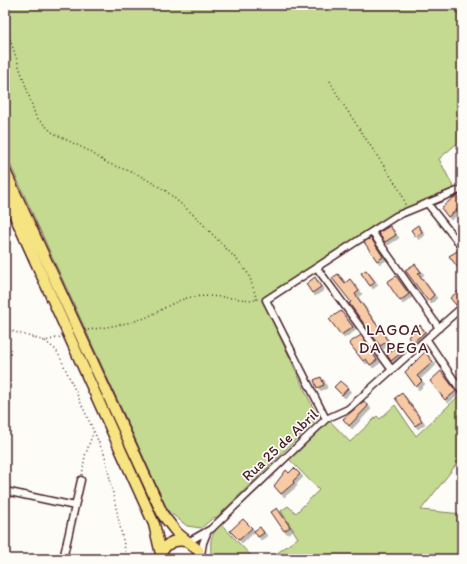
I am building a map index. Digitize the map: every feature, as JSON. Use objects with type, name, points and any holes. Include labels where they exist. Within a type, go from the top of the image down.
[{"type":"main road","points":[[5,171],[163,515],[187,541],[198,550],[200,558]]},
{"type":"main road","points":[[5,194],[154,524],[160,558]]},
{"type":"main road","points":[[160,558],[170,543],[187,541]]},
{"type":"street","points":[[326,419],[266,300],[372,232],[405,213],[462,189]]},
{"type":"street","points":[[427,203],[462,247]]},
{"type":"street","points":[[372,232],[439,328]]},
{"type":"street","points":[[317,268],[392,370]]},
{"type":"street","name":"Rua 25 de Abril","points":[[211,529],[326,419],[348,409],[462,308]]},
{"type":"street","points":[[426,340],[462,392]]},
{"type":"street","points":[[63,559],[81,480]]},
{"type":"street","points":[[5,492],[75,506]]},
{"type":"street","points":[[187,541],[211,529]]},
{"type":"street","points":[[200,558],[205,536],[211,529]]},
{"type":"path","points":[[5,24],[36,117],[53,133],[89,151],[107,163],[137,174],[165,190],[196,217],[240,263],[249,276],[257,300]]},
{"type":"path","points":[[330,81],[339,98],[399,188],[404,199],[405,213]]},
{"type":"path","points":[[79,331],[116,325],[145,318],[182,300],[193,297],[214,296],[266,300]]},
{"type":"path","points":[[5,330],[45,341],[56,350],[60,357],[105,456],[110,472],[127,559]]},
{"type":"path","points":[[45,341],[63,336]]},
{"type":"path","points":[[81,480],[85,456],[94,430]]},
{"type":"green space","points":[[5,5],[456,5],[462,27],[462,139],[439,159],[455,190],[449,190],[381,221],[263,300],[317,419],[217,517],[213,518],[201,528],[187,526],[168,511],[5,153]]},
{"type":"green space","points":[[461,394],[462,457],[421,510],[462,514],[462,559],[269,559],[298,538],[281,511],[288,506],[296,513],[319,490],[288,458],[329,420],[350,442],[377,416],[380,419],[395,405],[416,436]]},
{"type":"green space","points":[[221,524],[254,559],[211,559],[212,536]]},
{"type":"building","points":[[462,194],[462,206],[448,217],[441,208],[453,198]]},
{"type":"building","points":[[418,225],[422,232],[416,237],[411,230]]},
{"type":"building","points":[[390,226],[396,235],[385,242],[378,233]]},
{"type":"building","points":[[371,238],[383,257],[377,261],[364,242]]},
{"type":"building","points":[[459,250],[462,254],[462,273],[449,256]]},
{"type":"building","points":[[415,264],[421,272],[418,273],[434,295],[428,301],[405,270]]},
{"type":"building","points":[[366,270],[375,282],[370,286],[361,273]]},
{"type":"building","points":[[338,274],[345,283],[350,279],[359,291],[355,294],[388,341],[380,346],[349,303],[351,302],[332,278]]},
{"type":"building","points":[[396,276],[409,294],[400,301],[387,282]]},
{"type":"building","points":[[315,277],[321,287],[312,293],[306,284]]},
{"type":"building","points":[[462,288],[462,300],[456,305],[450,298]]},
{"type":"building","points":[[341,311],[353,327],[341,335],[329,319]]},
{"type":"building","points":[[420,325],[425,332],[412,343],[408,337]]},
{"type":"building","points":[[361,335],[377,360],[370,365],[366,359],[363,361],[349,343]]},
{"type":"building","points":[[397,347],[401,353],[391,361],[387,355]]},
{"type":"building","points":[[425,352],[433,362],[417,376],[422,381],[416,387],[405,372]]},
{"type":"building","points":[[441,371],[456,391],[445,400],[430,381]]},
{"type":"building","points":[[321,377],[324,385],[317,388],[314,380]]},
{"type":"building","points":[[340,381],[348,388],[342,395],[334,387]]},
{"type":"building","points":[[402,393],[422,421],[415,426],[395,398]]},
{"type":"building","points":[[364,401],[368,406],[349,426],[343,419]]},
{"type":"building","points":[[294,468],[300,474],[293,481],[294,483],[281,494],[274,486],[286,470],[289,473]]},
{"type":"building","points":[[277,508],[290,527],[284,531],[271,512]]},
{"type":"building","points":[[243,519],[252,528],[239,540],[230,531]]},
{"type":"building","points":[[260,527],[264,533],[258,537],[254,531]]},
{"type":"district","name":"LAGOA DA PEGA","points":[[394,338]]}]
